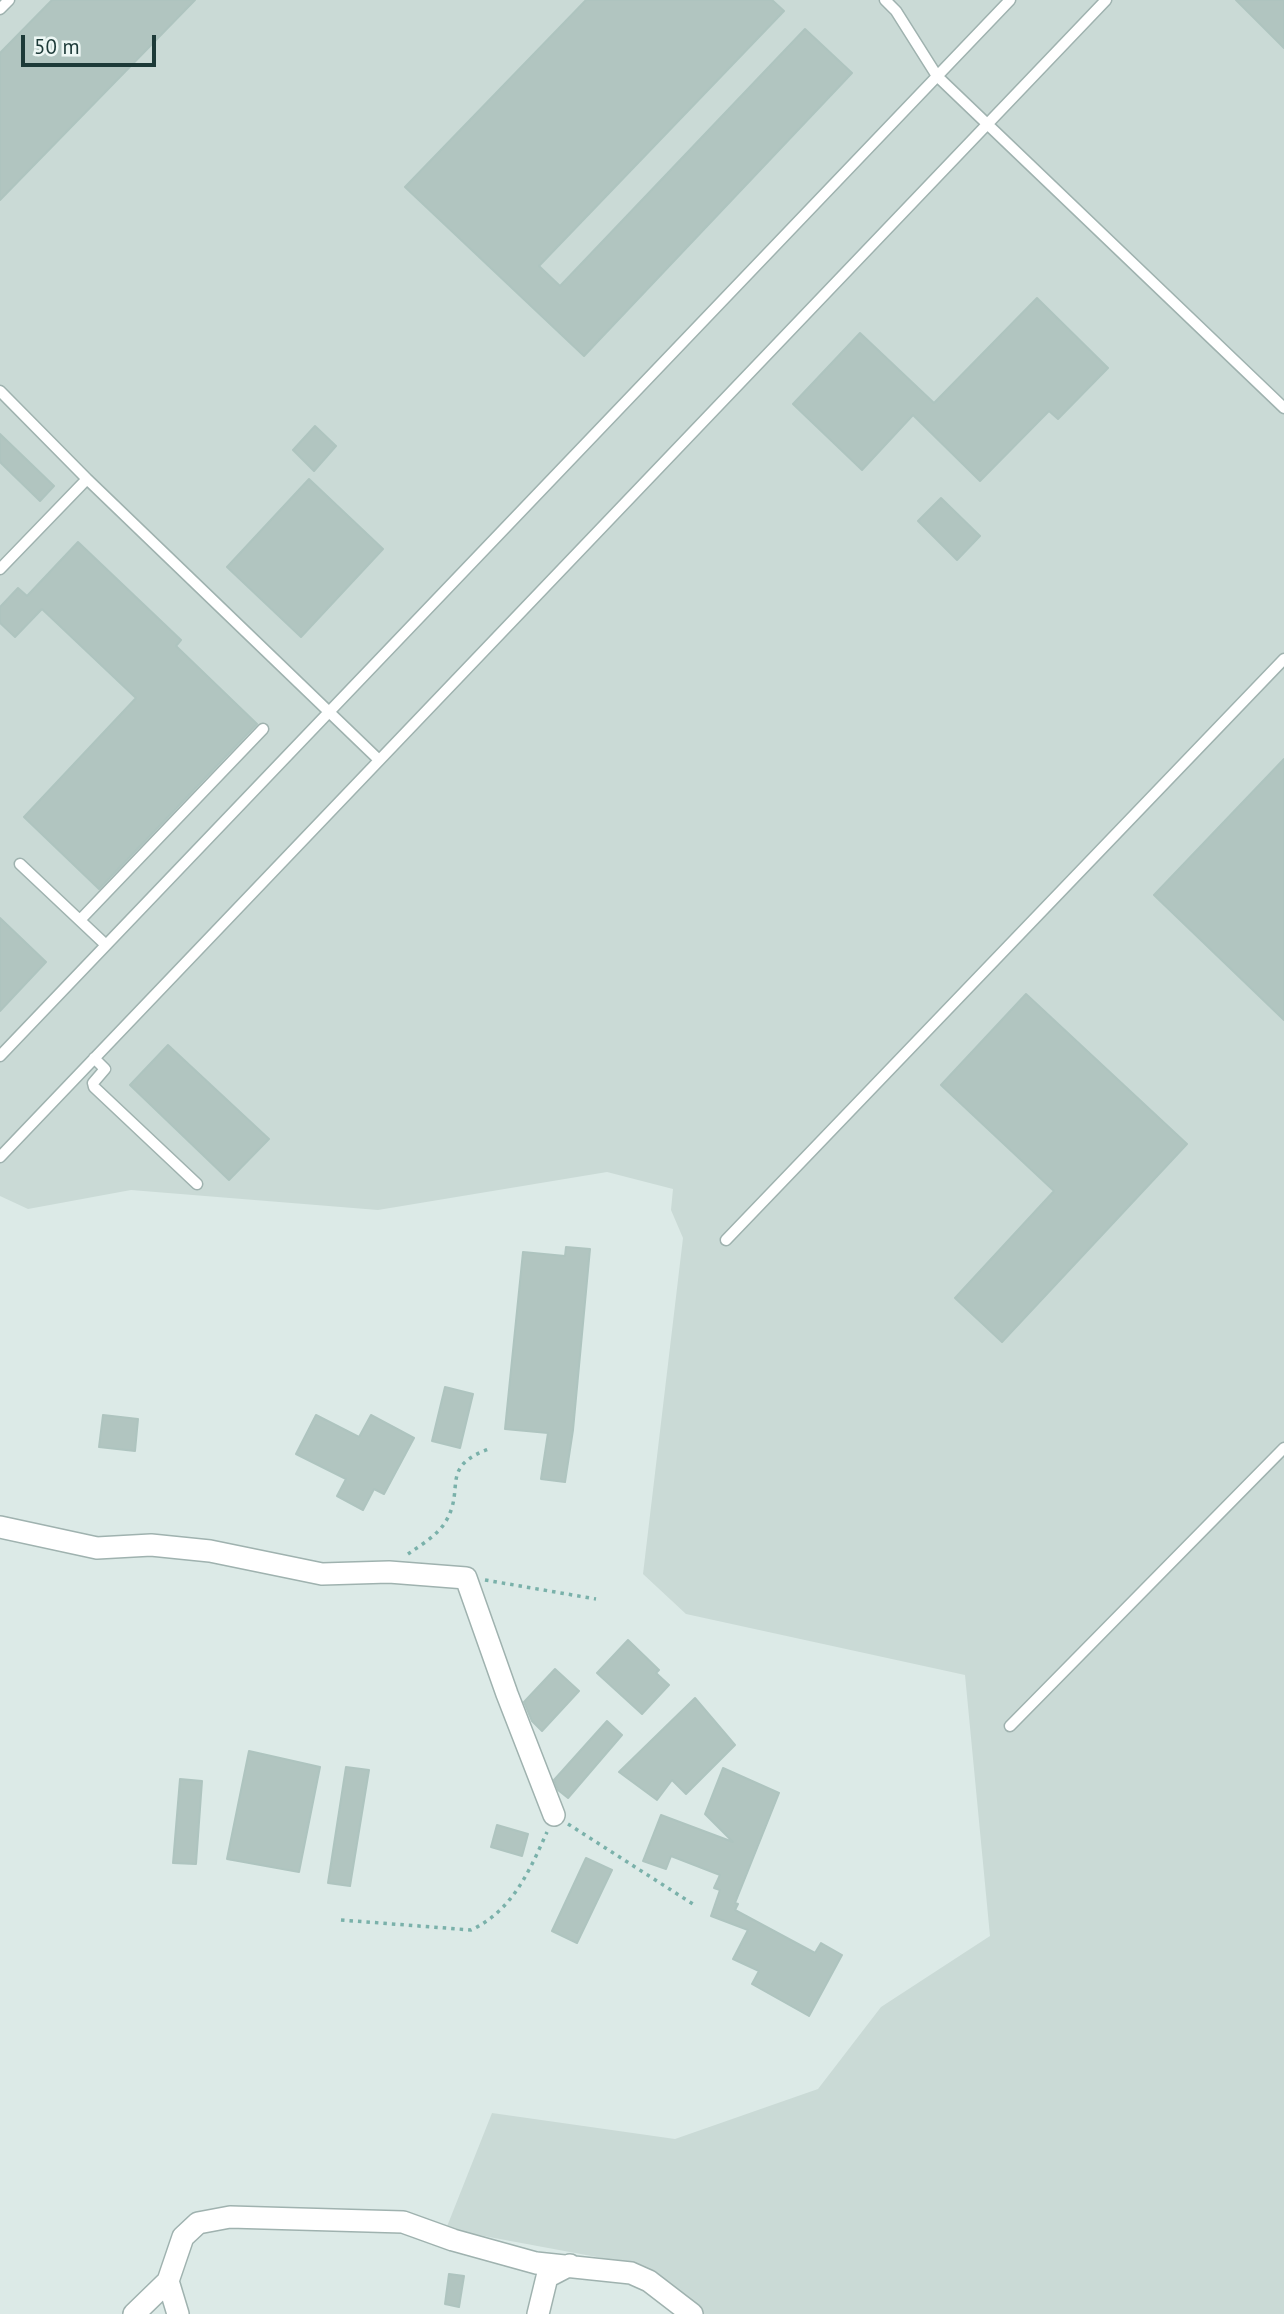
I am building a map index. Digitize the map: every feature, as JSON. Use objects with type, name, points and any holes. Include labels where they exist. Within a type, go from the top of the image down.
[{"type":"street","points":[[0,1527],[97,1548],[152,1545],[209,1551],[322,1574],[389,1572],[466,1578],[507,1695],[554,1815]]},
{"type":"street","points":[[134,2314],[168,2281],[183,2237],[198,2223],[230,2217],[403,2222],[453,2240],[536,2263],[570,2264],[631,2273],[649,2281],[692,2314]]},
{"type":"street","points":[[538,2314],[547,2277],[570,2264]]},
{"type":"street","points":[[168,2281],[178,2314]]},
{"type":"lane","points":[[0,9],[9,0]]},
{"type":"lane","points":[[884,0],[896,11],[937,76],[1284,408]]},
{"type":"lane","points":[[0,1056],[1010,0]]},
{"type":"lane","points":[[0,1157],[1106,0]]},
{"type":"lane","points":[[0,391],[87,479],[379,760]]},
{"type":"lane","points":[[0,569],[87,479]]},
{"type":"lane","points":[[726,1240],[1284,659]]},
{"type":"lane","points":[[80,920],[263,729]]},
{"type":"lane","points":[[20,864],[106,945]]},
{"type":"lane","points":[[94,1058],[105,1069],[93,1083],[94,1087],[197,1184]]},
{"type":"lane","points":[[1010,1726],[1284,1448]]},
{"type":"path","points":[[389,1572],[446,1521],[454,1483],[463,1464],[476,1453],[492,1448]]},
{"type":"path","points":[[466,1578],[596,1599]]},
{"type":"path","points":[[341,1920],[450,1931],[471,1930],[489,1921],[526,1878],[554,1815],[696,1906]]},
{"type":"shaded area","points":[[0,0],[1284,0],[1284,2314],[702,2314],[629,2263],[446,2229],[492,2113],[675,2139],[818,2089],[881,2007],[990,1936],[965,1675],[686,1614],[643,1574],[683,1238],[671,1210],[673,1189],[607,1172],[378,1210],[131,1190],[28,1209],[0,1196]]},
{"type":"building","points":[[52,0],[195,0],[0,200],[0,53]]},
{"type":"building","points":[[586,0],[772,0],[784,11],[539,266],[560,286],[805,29],[852,73],[584,356],[405,187]]},
{"type":"building","points":[[1236,0],[1284,0],[1284,48]]},
{"type":"building","points":[[1037,298],[1108,368],[1058,419],[1049,411],[980,481],[913,415],[862,470],[793,404],[860,333],[934,403]]},
{"type":"building","points":[[315,426],[336,446],[314,471],[293,450]]},
{"type":"building","points":[[0,434],[54,486],[40,501],[0,462]]},
{"type":"building","points":[[309,479],[383,549],[301,637],[227,567]]},
{"type":"building","points":[[941,498],[980,536],[957,560],[918,521]]},
{"type":"building","points":[[78,542],[181,640],[176,646],[257,724],[99,889],[24,817],[136,698],[42,609],[15,637],[0,623],[0,607],[18,588],[27,596]]},
{"type":"building","points":[[1284,759],[1284,1020],[1154,895]]},
{"type":"building","points":[[0,918],[46,962],[0,1011]]},
{"type":"building","points":[[1026,994],[1187,1144],[1002,1342],[955,1298],[1054,1191],[941,1085]]},
{"type":"building","points":[[168,1045],[269,1139],[229,1180],[130,1085]]},
{"type":"building","points":[[566,1247],[590,1249],[573,1430],[565,1482],[541,1479],[548,1433],[505,1429],[523,1252],[565,1256]]},
{"type":"building","points":[[445,1387],[473,1394],[460,1448],[432,1441]]},
{"type":"building","points":[[103,1415],[138,1419],[135,1451],[99,1447]]},
{"type":"building","points":[[316,1415],[359,1437],[371,1415],[414,1438],[384,1494],[374,1489],[363,1510],[337,1496],[346,1479],[296,1454]]},
{"type":"building","points":[[628,1640],[659,1670],[656,1673],[669,1685],[642,1714],[597,1673]]},
{"type":"building","points":[[555,1669],[579,1691],[542,1731],[532,1721],[524,1702]]},
{"type":"building","points":[[695,1698],[735,1745],[686,1794],[672,1780],[657,1800],[619,1772]]},
{"type":"building","points":[[607,1721],[622,1735],[568,1798],[558,1790],[554,1780]]},
{"type":"building","points":[[249,1751],[320,1767],[299,1872],[227,1859]]},
{"type":"building","points":[[346,1767],[369,1770],[350,1886],[328,1883]]},
{"type":"building","points":[[723,1768],[779,1793],[735,1903],[738,1904],[735,1910],[815,1953],[821,1943],[842,1955],[809,2016],[752,1984],[759,1971],[733,1959],[748,1930],[711,1916],[720,1890],[714,1888],[720,1875],[671,1856],[666,1869],[643,1861],[661,1815],[733,1842],[705,1814]]},
{"type":"building","points":[[180,1779],[202,1781],[196,1864],[173,1863]]},
{"type":"building","points":[[497,1825],[528,1834],[522,1856],[491,1847]]},
{"type":"building","points":[[586,1858],[612,1870],[577,1943],[552,1931]]},
{"type":"building","points":[[449,2274],[464,2276],[459,2307],[445,2304]]}]
